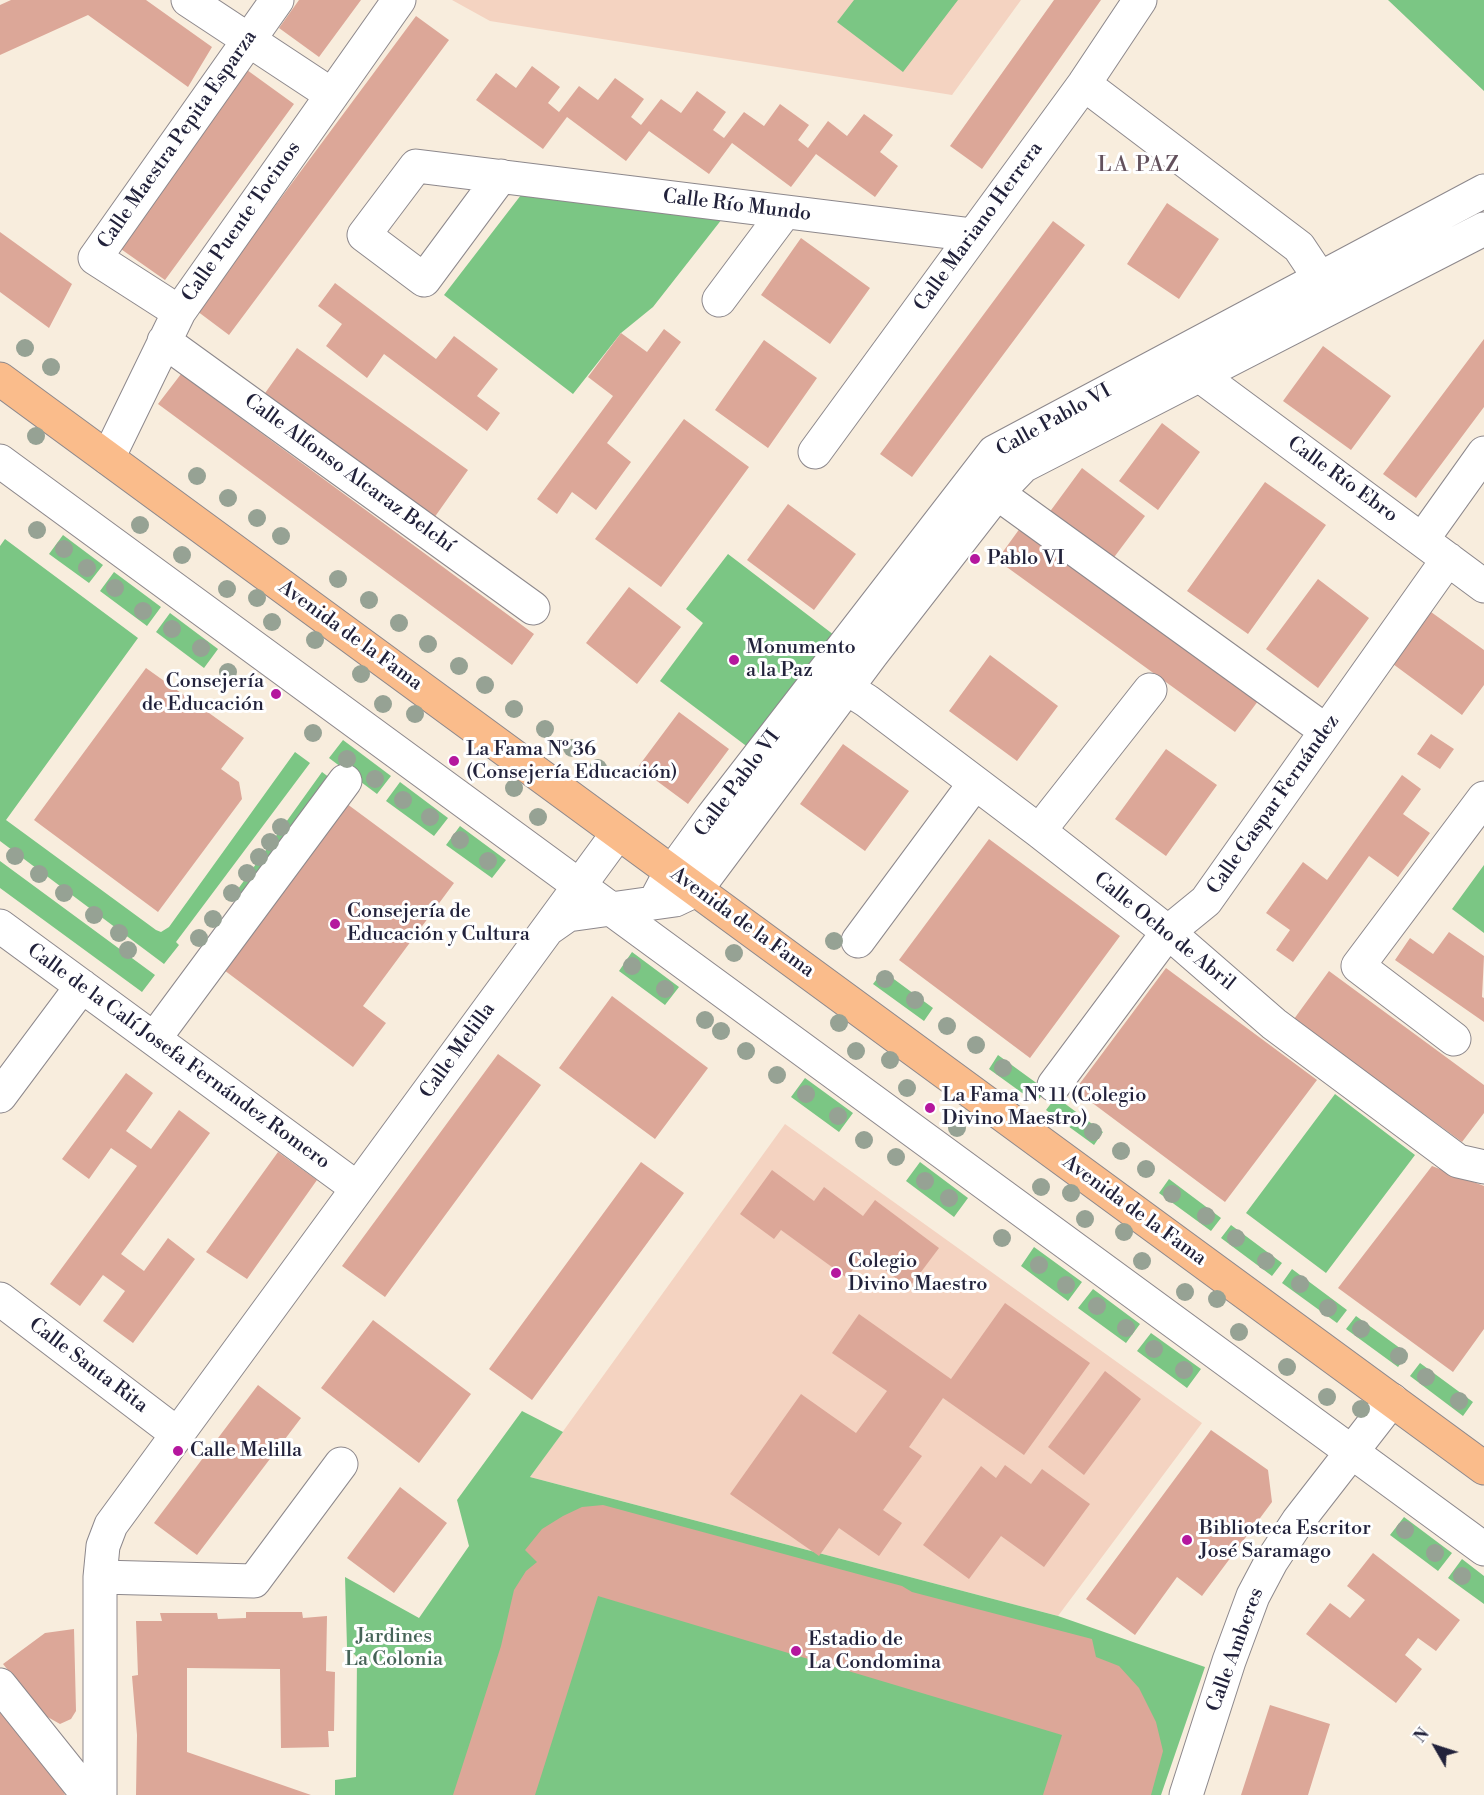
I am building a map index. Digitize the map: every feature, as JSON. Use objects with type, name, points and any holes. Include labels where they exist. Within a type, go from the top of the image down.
[{"type":"main road","name":"Avenida de la Fama","points":[[0,379],[1484,1468]]},
{"type":"street","points":[[189,0],[332,95]]},
{"type":"street","name":"Calle Maestra Pepita Esparza","points":[[179,312],[95,258],[277,0]]},
{"type":"street","name":"Calle Puente Tocinos","points":[[108,458],[179,312],[399,0]]},
{"type":"street","name":"Calle Mariano Herrera","points":[[814,452],[1084,84],[1140,0]]},
{"type":"street","points":[[1084,84],[1299,248],[1319,277],[1369,288]]},
{"type":"street","name":"Calle Río Mundo","points":[[501,176],[973,235]]},
{"type":"street","name":"Calle Pablo VI","points":[[835,680],[1023,466],[1192,362],[1319,277],[1484,191]]},
{"type":"street","points":[[719,300],[784,213]]},
{"type":"street","name":"Calle Pablo VI","points":[[611,909],[684,881],[835,680],[993,452],[1192,362],[1369,288],[1484,229]]},
{"type":"street","name":"Calle Alfonso Alcaraz Belchí","points":[[164,341],[533,608]]},
{"type":"street","name":"Calle Río Ebro","points":[[1192,362],[1484,586]]},
{"type":"street","points":[[1422,540],[1484,453]]},
{"type":"street","points":[[0,462],[1484,1548]]},
{"type":"street","points":[[997,493],[1326,730]]},
{"type":"street","name":"Calle Gaspar Fernández","points":[[1054,1085],[1168,932],[1206,901],[1448,559]]},
{"type":"street","name":"Calle Ocho de Abril","points":[[835,680],[1039,831],[1168,932],[1274,1024],[1458,1161],[1484,1167]]},
{"type":"street","points":[[1039,831],[1150,690]]},
{"type":"street","points":[[154,1039],[345,782]]},
{"type":"street","points":[[858,941],[975,783]]},
{"type":"street","points":[[1454,1039],[1358,966],[1484,798]]},
{"type":"street","name":"Calle Melilla","points":[[100,1795],[100,1577],[103,1546],[111,1525],[176,1433],[618,833]]},
{"type":"street","points":[[611,909],[655,904],[685,897],[684,881]]},
{"type":"street","points":[[655,904],[654,919],[660,938],[676,957]]},
{"type":"street","name":"Calle Melilla","points":[[548,929],[568,915],[611,909]]},
{"type":"street","name":"Calle de la Calí Josefa Fernández Romero","points":[[0,926],[357,1188]]},
{"type":"street","points":[[0,1096],[82,986]]},
{"type":"street","name":"Calle Santa Rita","points":[[4,1311],[176,1433]]},
{"type":"street","name":"Calle Amberes","points":[[1186,1795],[1228,1661],[1253,1596],[1271,1562],[1298,1521],[1392,1400]]},
{"type":"street","points":[[100,1577],[254,1581],[341,1464]]},
{"type":"street","points":[[0,1685],[88,1795]]},
{"type":"shaded area","points":[[452,0],[1021,0],[952,95],[490,21]]},
{"type":"shaded area","name":"Colegio Divino Maestro","points":[[785,1124],[1202,1423],[1058,1616],[530,1477]]},
{"type":"green space","points":[[854,0],[958,0],[903,72],[837,22]]},
{"type":"green space","points":[[1388,0],[1484,0],[1484,91]]},
{"type":"green space","points":[[521,195],[722,219],[653,307],[621,333],[573,394],[444,295]]},
{"type":"green space","points":[[63,535],[103,565],[89,583],[49,554]]},
{"type":"green space","points":[[5,539],[138,638],[6,820],[161,932],[169,927],[295,752],[310,763],[176,942],[179,945],[164,964],[0,841],[0,546]]},
{"type":"green space","points":[[728,554],[834,635],[749,748],[660,681],[703,623],[686,609]]},
{"type":"green space","points":[[114,572],[161,607],[147,626],[100,591]]},
{"type":"green space","points":[[170,613],[218,649],[204,668],[156,632]]},
{"type":"green space","points":[[343,740],[391,776],[377,794],[329,758]]},
{"type":"green space","points":[[322,772],[338,784],[247,906],[233,896]]},
{"type":"green space","points":[[400,782],[448,818],[434,836],[386,801]]},
{"type":"green space","points":[[460,826],[506,860],[492,878],[446,845]]},
{"type":"green space","points":[[0,861],[155,975],[142,992],[0,888]]},
{"type":"green space","points":[[1484,865],[1484,933],[1452,909]]},
{"type":"green space","points":[[632,952],[679,987],[665,1005],[619,971]]},
{"type":"green space","points":[[883,971],[933,1008],[924,1021],[873,984]]},
{"type":"green space","points":[[998,1055],[1046,1090],[1036,1103],[989,1069]]},
{"type":"green space","points":[[805,1078],[853,1113],[839,1132],[791,1097]]},
{"type":"green space","points":[[1335,1094],[1415,1155],[1326,1273],[1246,1213]]},
{"type":"green space","points":[[1056,1097],[1103,1132],[1094,1145],[1046,1110]]},
{"type":"green space","points":[[920,1162],[968,1198],[954,1217],[906,1181]]},
{"type":"green space","points":[[1169,1179],[1221,1218],[1211,1231],[1159,1193]]},
{"type":"green space","points":[[1231,1225],[1282,1263],[1272,1276],[1221,1238]]},
{"type":"green space","points":[[1034,1247],[1082,1282],[1068,1301],[1021,1266]]},
{"type":"green space","points":[[1292,1269],[1347,1310],[1337,1323],[1282,1283]]},
{"type":"green space","points":[[1093,1289],[1140,1324],[1126,1343],[1078,1308]]},
{"type":"green space","points":[[1356,1316],[1408,1354],[1398,1367],[1346,1329]]},
{"type":"green space","points":[[1151,1333],[1201,1369],[1187,1388],[1137,1351]]},
{"type":"green space","points":[[1420,1363],[1473,1402],[1463,1416],[1410,1376]]},
{"type":"green space","name":"Estadio de La Condomina","points":[[522,1411],[563,1432],[530,1477],[1058,1616],[1205,1667],[1161,1795],[335,1795],[335,1780],[356,1777],[357,1657],[347,1647],[345,1577],[419,1618],[469,1546],[457,1500]]},
{"type":"green space","points":[[1404,1517],[1452,1553],[1438,1571],[1390,1535]]},
{"type":"green space","points":[[1462,1559],[1484,1576],[1484,1604],[1448,1578]]},
{"type":"building","points":[[11,0],[146,0],[212,47],[188,87],[88,15],[0,55],[0,5]]},
{"type":"building","points":[[299,0],[361,0],[319,57],[279,28]]},
{"type":"building","points":[[1054,0],[1101,0],[982,169],[950,146]]},
{"type":"building","points":[[416,16],[449,40],[229,335],[197,311]]},
{"type":"building","points":[[532,66],[560,87],[548,103],[559,112],[579,86],[598,100],[615,78],[644,99],[631,117],[641,125],[661,99],[681,113],[697,91],[726,112],[713,130],[724,138],[744,112],[764,126],[780,104],[809,125],[798,140],[808,148],[828,121],[847,136],[864,114],[893,135],[880,152],[898,166],[875,197],[816,154],[791,187],[732,143],[709,174],[649,131],[626,161],[567,117],[543,149],[476,100],[496,73],[516,88]]},
{"type":"building","points":[[247,70],[294,104],[165,280],[118,247]]},
{"type":"building","points":[[1167,203],[1219,239],[1179,299],[1127,264]]},
{"type":"building","points":[[1053,221],[1085,245],[912,477],[880,454]]},
{"type":"building","points":[[0,232],[72,284],[49,328],[0,292]]},
{"type":"building","points":[[801,238],[870,288],[830,344],[761,295]]},
{"type":"building","points":[[335,283],[436,359],[454,336],[498,369],[477,396],[500,413],[487,431],[384,354],[367,378],[326,346],[342,324],[318,306]]},
{"type":"building","points":[[664,329],[681,342],[607,443],[631,462],[596,510],[572,492],[557,514],[537,499],[613,396],[588,377],[621,333],[647,352]]},
{"type":"building","points":[[1484,339],[1484,407],[1416,498],[1383,474]]},
{"type":"building","points":[[764,340],[817,378],[768,448],[715,410]]},
{"type":"building","points":[[1323,346],[1391,396],[1351,450],[1283,401]]},
{"type":"building","points":[[297,348],[468,470],[434,518],[263,396]]},
{"type":"building","points":[[181,374],[534,634],[512,665],[158,404]]},
{"type":"building","points":[[684,419],[749,467],[661,587],[595,539]]},
{"type":"building","points":[[1162,423],[1200,452],[1158,510],[1119,481]]},
{"type":"building","points":[[1082,468],[1145,516],[1109,564],[1046,517]]},
{"type":"building","points":[[1265,482],[1326,525],[1248,634],[1187,591]]},
{"type":"building","points":[[788,504],[856,554],[814,610],[747,560]]},
{"type":"building","points":[[1023,524],[1261,697],[1235,732],[997,560]]},
{"type":"building","points":[[1318,579],[1369,618],[1318,688],[1266,649]]},
{"type":"building","points":[[629,587],[681,627],[637,684],[586,643]]},
{"type":"building","points":[[1431,612],[1484,650],[1484,685],[1462,715],[1393,664]]},
{"type":"building","points":[[990,655],[1058,706],[1017,761],[949,711]]},
{"type":"building","points":[[146,668],[244,738],[221,769],[239,782],[242,799],[158,912],[34,820]]},
{"type":"building","points":[[679,712],[729,749],[688,804],[638,767]]},
{"type":"building","points":[[1431,734],[1454,749],[1440,769],[1417,754]]},
{"type":"building","points":[[843,744],[909,791],[865,851],[800,804]]},
{"type":"building","points":[[1166,749],[1217,785],[1166,856],[1115,819]]},
{"type":"building","points":[[1402,775],[1421,789],[1403,814],[1430,833],[1398,877],[1369,856],[1293,962],[1276,950],[1290,930],[1266,913],[1303,862],[1327,880]]},
{"type":"building","name":"Consejería de Educación y Cultura","points":[[339,798],[454,883],[363,1006],[386,1023],[353,1067],[216,964]]},
{"type":"building","points":[[989,839],[1120,936],[1030,1058],[899,960]]},
{"type":"building","points":[[1449,932],[1484,956],[1482,997],[1484,998],[1484,1022],[1395,960],[1410,938],[1433,954]]},
{"type":"building","points":[[1166,968],[1317,1080],[1225,1202],[1075,1090]]},
{"type":"building","points":[[1329,971],[1484,1085],[1484,1113],[1462,1142],[1294,1019]]},
{"type":"building","points":[[612,996],[708,1068],[655,1139],[559,1068]]},
{"type":"building","points":[[498,1054],[541,1085],[385,1297],[342,1266]]},
{"type":"building","points":[[126,1073],[153,1093],[126,1131],[151,1149],[179,1110],[210,1133],[121,1254],[144,1271],[168,1238],[195,1259],[133,1343],[103,1321],[125,1291],[103,1275],[80,1306],[50,1284],[137,1166],[111,1148],[89,1179],[62,1159]]},
{"type":"building","points":[[278,1152],[317,1180],[247,1279],[206,1252]]},
{"type":"building","points":[[641,1162],[684,1193],[532,1400],[489,1369]]},
{"type":"building","points":[[1432,1166],[1484,1186],[1484,1329],[1453,1372],[1338,1288]]},
{"type":"building","points":[[772,1170],[814,1201],[824,1187],[863,1216],[875,1200],[939,1248],[909,1288],[864,1254],[847,1278],[781,1230],[774,1239],[740,1214]]},
{"type":"building","points":[[1005,1303],[1090,1363],[1024,1455],[943,1398],[909,1447],[922,1456],[883,1510],[902,1523],[879,1556],[839,1528],[819,1556],[730,1494],[801,1394],[856,1433],[887,1391],[832,1353],[859,1314],[951,1379]]},
{"type":"building","points":[[373,1320],[471,1394],[419,1463],[321,1388]]},
{"type":"building","points":[[1105,1371],[1141,1399],[1084,1475],[1048,1447]]},
{"type":"building","points":[[258,1385],[301,1418],[197,1555],[154,1523]]},
{"type":"building","name":"Biblioteca Escritor José Saramago","points":[[1211,1430],[1268,1470],[1272,1502],[1202,1596],[1177,1577],[1135,1635],[1086,1599]]},
{"type":"building","points":[[1005,1465],[1031,1484],[1042,1469],[1090,1504],[1044,1567],[1001,1536],[969,1579],[923,1545],[981,1466],[996,1478]]},
{"type":"building","points":[[400,1487],[447,1523],[394,1593],[347,1558]]},
{"type":"building","points":[[603,1505],[902,1586],[912,1592],[1092,1639],[1096,1657],[1119,1666],[1139,1688],[1156,1722],[1163,1751],[1151,1795],[1043,1795],[1062,1735],[598,1596],[535,1795],[453,1795],[501,1646],[514,1590],[526,1571],[537,1562],[525,1550],[542,1529],[563,1516],[582,1507]]},
{"type":"building","points":[[1373,1553],[1460,1620],[1436,1651],[1418,1638],[1405,1655],[1422,1669],[1396,1703],[1306,1634],[1330,1603],[1350,1618],[1365,1600],[1347,1586]]},
{"type":"building","points":[[246,1612],[302,1612],[303,1618],[327,1616],[326,1671],[335,1672],[334,1731],[328,1731],[329,1747],[281,1748],[280,1669],[187,1668],[187,1752],[311,1795],[136,1795],[137,1735],[132,1676],[138,1675],[136,1621],[162,1621],[160,1613],[217,1613],[218,1619],[246,1618]]},
{"type":"building","points":[[74,1629],[76,1711],[71,1719],[60,1724],[44,1715],[3,1664],[45,1633]]},
{"type":"building","points":[[1270,1705],[1330,1724],[1308,1795],[1241,1795]]},
{"type":"building","points":[[0,1709],[60,1782],[65,1795],[0,1795]]},
{"type":"place","name":"Pablo VI","points":[[975,559]]},
{"type":"place","name":"Monumento a la Paz","points":[[734,660]]},
{"type":"place","name":"Consejería de Educación","points":[[276,694]]},
{"type":"place","name":"La Fama Nº 36 (Consejería Educación)","points":[[454,761]]},
{"type":"place","name":"Consejería de Educación y Cultura","points":[[335,924]]},
{"type":"place","name":"La Fama Nº 11 (Colegio Divino Maestro)","points":[[930,1108]]},
{"type":"place","name":"Colegio Divino Maestro","points":[[836,1273]]},
{"type":"place","name":"Calle Melilla","points":[[178,1451]]},
{"type":"place","name":"Biblioteca Escritor José Saramago","points":[[1187,1540]]},
{"type":"place","name":"Estadio de La Condomina","points":[[796,1651]]},
{"type":"district","name":"LA PAZ","points":[[1139,166]]},
{"type":"park label","name":"Jardines La Colonia","points":[[394,1648]]}]
